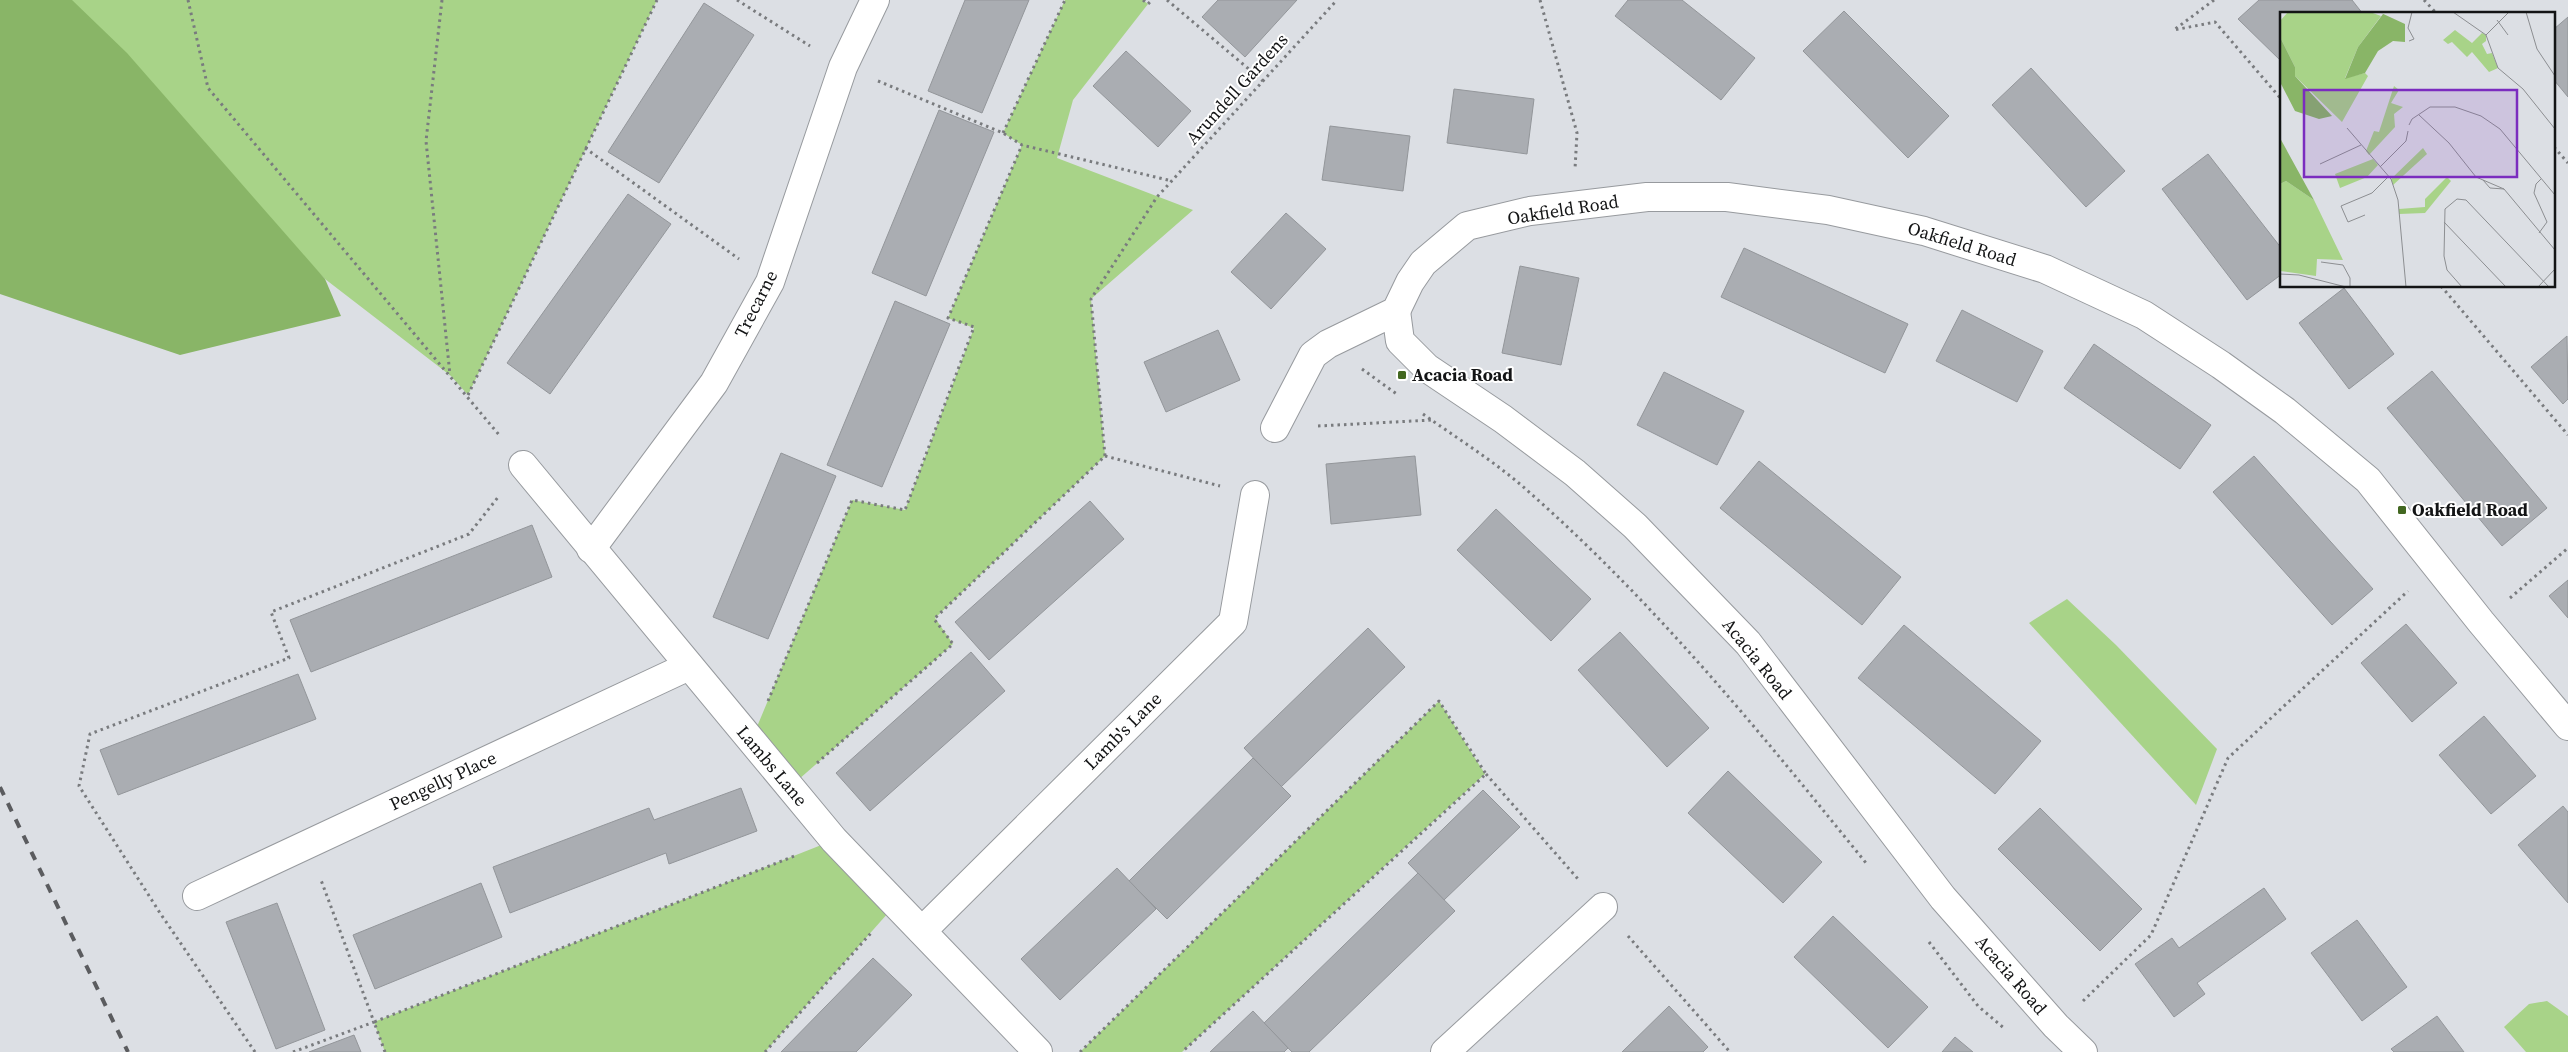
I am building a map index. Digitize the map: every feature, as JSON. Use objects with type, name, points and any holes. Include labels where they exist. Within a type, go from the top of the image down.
[{"type":"street","name":"Trecarne","points":[[591,549],[714,383],[770,282],[843,67],[875,0]]},
{"type":"street","name":"Oakfield Road","points":[[1396,311],[1410,282],[1423,263],[1466,226],[1530,212],[1647,198],[1727,197],[1828,210],[1924,231],[2054,273],[2144,315],[2221,365],[2285,411],[2368,480],[2481,622],[2568,726]]},
{"type":"street","points":[[1275,428],[1312,355],[1328,344],[1396,311]]},
{"type":"street","name":"Acacia Road","points":[[1396,311],[1400,341],[1427,368],[1503,419],[1575,473],[1649,540],[1748,643],[1943,898],[2056,1026],[2083,1052]]},
{"type":"street","name":"Lambs Lane","points":[[523,464],[591,549],[834,840],[922,931],[1026,1048]]},
{"type":"street","name":"Lamb's Lane","points":[[922,931],[1233,622],[1255,495]]},
{"type":"street","name":"Pengelly Place","points":[[197,896],[689,666]]},
{"type":"street","points":[[1445,1052],[1602,907]]},
{"type":"path","points":[[188,0],[208,88],[468,395],[523,464],[469,534],[271,612],[289,658],[90,734],[80,786],[160,913],[255,1052]]},
{"type":"path","points":[[442,0],[426,141],[450,376]]},
{"type":"path","points":[[468,395],[657,0]]},
{"type":"path","points":[[737,0],[843,67],[1003,132],[1022,145],[1172,180]]},
{"type":"path","points":[[1003,132],[1065,0]]},
{"type":"path","points":[[1143,0],[1148,4],[1152,0]]},
{"type":"path","points":[[1167,0],[1263,81]]},
{"type":"path","name":"Arundell Gardens","points":[[1104,456],[1091,298],[1157,197],[1338,0]]},
{"type":"path","points":[[1540,0],[1577,133]]},
{"type":"path","points":[[2214,0],[2174,30],[2215,22],[2280,98]]},
{"type":"path","points":[[2424,0],[2435,12]]},
{"type":"path","points":[[752,741],[852,500],[905,510],[974,327],[948,318],[1022,145]]},
{"type":"path","points":[[585,148],[770,282]]},
{"type":"path","points":[[2556,149],[2568,163]]},
{"type":"path","points":[[2443,288],[2568,435]]},
{"type":"path","points":[[1328,344],[1400,397]]},
{"type":"path","points":[[1416,408],[1528,490],[1630,586],[1750,720],[1869,867]]},
{"type":"path","points":[[1275,428],[1432,420]]},
{"type":"path","points":[[790,787],[953,644],[934,619],[1104,456],[1255,495]]},
{"type":"path","points":[[2481,622],[2568,548]]},
{"type":"path","points":[[2056,1026],[2151,935],[2228,758],[2436,566]]},
{"type":"path","points":[[1080,1052],[1439,700],[1486,774],[1182,1052]]},
{"type":"path","points":[[293,1052],[374,1022],[834,840]]},
{"type":"path","points":[[307,844],[385,1052]]},
{"type":"path","points":[[765,1052],[896,904]]},
{"type":"path","points":[[1924,936],[1978,1006],[2013,1035]]},
{"type":"green space","points":[[0,0],[72,0],[127,53],[325,279],[341,316],[180,355],[0,294]]},
{"type":"green space","points":[[59,0],[657,0],[468,395],[451,376],[325,279]]},
{"type":"green space","points":[[1065,0],[1143,0],[1148,4],[1073,100],[1057,158],[1193,210],[1091,299],[1105,456],[935,618],[953,644],[790,787],[751,741],[852,500],[905,510],[974,328],[948,318],[1022,145],[1003,133]]},
{"type":"green space","points":[[2067,599],[2116,645],[2217,749],[2196,805],[2029,623]]},
{"type":"green space","points":[[1439,701],[1485,774],[1182,1052],[1080,1052]]},
{"type":"green space","points":[[834,840],[896,904],[765,1052],[385,1052],[374,1022]]},
{"type":"green space","points":[[2547,1001],[2568,1016],[2568,1052],[2526,1052],[2504,1027],[2529,1004]]},
{"type":"building","points":[[965,0],[1029,0],[982,113],[928,91]]},
{"type":"building","points":[[1218,0],[1297,0],[1245,57],[1202,17]]},
{"type":"building","points":[[1628,0],[1682,0],[1755,58],[1721,100],[1615,16]]},
{"type":"building","points":[[2259,0],[2352,0],[2361,12],[2280,12],[2280,60],[2238,19]]},
{"type":"building","points":[[704,3],[754,35],[659,183],[608,152]]},
{"type":"building","points":[[1844,11],[1949,116],[1908,158],[1803,51]]},
{"type":"building","points":[[2568,17],[2568,97],[2556,82],[2556,27]]},
{"type":"building","points":[[1126,51],[1191,111],[1158,147],[1093,86]]},
{"type":"building","points":[[2031,68],[2125,171],[2086,207],[1992,105]]},
{"type":"building","points":[[1454,89],[1534,99],[1527,154],[1447,143]]},
{"type":"building","points":[[939,110],[994,132],[926,296],[872,273]]},
{"type":"building","points":[[1330,126],[1410,136],[1403,191],[1322,180]]},
{"type":"building","points":[[2208,154],[2280,246],[2280,275],[2247,300],[2162,189]]},
{"type":"building","points":[[628,194],[671,224],[550,394],[507,363]]},
{"type":"building","points":[[1286,213],[1326,249],[1271,309],[1231,272]]},
{"type":"building","points":[[1744,248],[1908,324],[1885,373],[1721,297]]},
{"type":"building","points":[[1520,266],[1579,278],[1561,365],[1502,353]]},
{"type":"building","points":[[2344,288],[2394,354],[2349,389],[2299,323]]},
{"type":"building","points":[[895,301],[950,324],[882,487],[827,465]]},
{"type":"building","points":[[1962,310],[2043,351],[2017,402],[1936,361]]},
{"type":"building","points":[[1218,330],[1240,380],[1166,412],[1144,362]]},
{"type":"building","points":[[2567,336],[2568,399],[2563,404],[2531,367]]},
{"type":"building","points":[[2094,344],[2211,425],[2180,469],[2064,388]]},
{"type":"building","points":[[2432,371],[2547,508],[2502,546],[2387,408]]},
{"type":"building","points":[[1664,372],[1744,411],[1717,465],[1637,425]]},
{"type":"building","points":[[781,453],[836,476],[768,639],[713,617]]},
{"type":"building","points":[[1415,456],[1421,515],[1331,524],[1326,464]]},
{"type":"building","points":[[2254,456],[2373,589],[2332,625],[2213,492]]},
{"type":"building","points":[[1759,461],[1901,577],[1862,625],[1720,508]]},
{"type":"building","points":[[1090,501],[1124,539],[989,660],[955,622]]},
{"type":"building","points":[[1496,509],[1591,599],[1551,641],[1457,550]]},
{"type":"building","points":[[532,525],[552,577],[311,672],[290,620]]},
{"type":"building","points":[[2568,580],[2568,618],[2549,596]]},
{"type":"building","points":[[2406,624],[2457,683],[2412,722],[2361,663]]},
{"type":"building","points":[[1904,625],[2041,741],[1995,794],[1858,678]]},
{"type":"building","points":[[1368,628],[1405,667],[1281,787],[1244,748]]},
{"type":"building","points":[[1620,632],[1709,728],[1667,767],[1578,670]]},
{"type":"building","points":[[971,652],[1005,691],[870,811],[836,773]]},
{"type":"building","points":[[298,674],[316,719],[118,795],[100,750]]},
{"type":"building","points":[[2484,716],[2536,776],[2491,814],[2439,755]]},
{"type":"building","points":[[1253,758],[1291,796],[1167,919],[1129,881]]},
{"type":"building","points":[[1728,771],[1822,862],[1783,903],[1688,813]]},
{"type":"building","points":[[741,788],[757,831],[669,864],[666,853],[510,913],[493,867],[649,808],[654,820]]},
{"type":"building","points":[[1483,790],[1520,827],[1444,900],[1408,863]]},
{"type":"building","points":[[2563,806],[2568,812],[2568,903],[2518,845]]},
{"type":"building","points":[[2040,808],[2142,909],[2100,951],[1998,849]]},
{"type":"building","points":[[1117,868],[1156,909],[1060,1000],[1021,959]]},
{"type":"building","points":[[1418,873],[1455,911],[1309,1052],[1292,1052],[1264,1023]]},
{"type":"building","points":[[481,883],[502,937],[375,989],[353,935]]},
{"type":"building","points":[[2264,888],[2286,919],[2197,983],[2205,994],[2174,1017],[2135,964],[2172,938],[2179,948]]},
{"type":"building","points":[[277,903],[325,1030],[276,1049],[226,922]]},
{"type":"building","points":[[1833,916],[1928,1007],[1888,1048],[1794,957]]},
{"type":"building","points":[[2357,920],[2407,987],[2362,1021],[2311,953]]},
{"type":"building","points":[[873,958],[912,995],[856,1052],[781,1052]]},
{"type":"building","points":[[1669,1006],[1708,1047],[1703,1052],[1622,1052]]},
{"type":"building","points":[[1253,1011],[1288,1048],[1284,1052],[1210,1052]]},
{"type":"building","points":[[2437,1016],[2464,1052],[2394,1052],[2391,1049]]},
{"type":"building","points":[[354,1035],[361,1052],[309,1052]]},
{"type":"building","points":[[1955,1037],[1973,1052],[1942,1052]]},
{"type":"railway","points":[[0,787],[128,1052]]},
{"type":"place","name":"Acacia Road","points":[[1402,375]]},
{"type":"place","name":"Oakfield Road","points":[[2402,510]]}]
